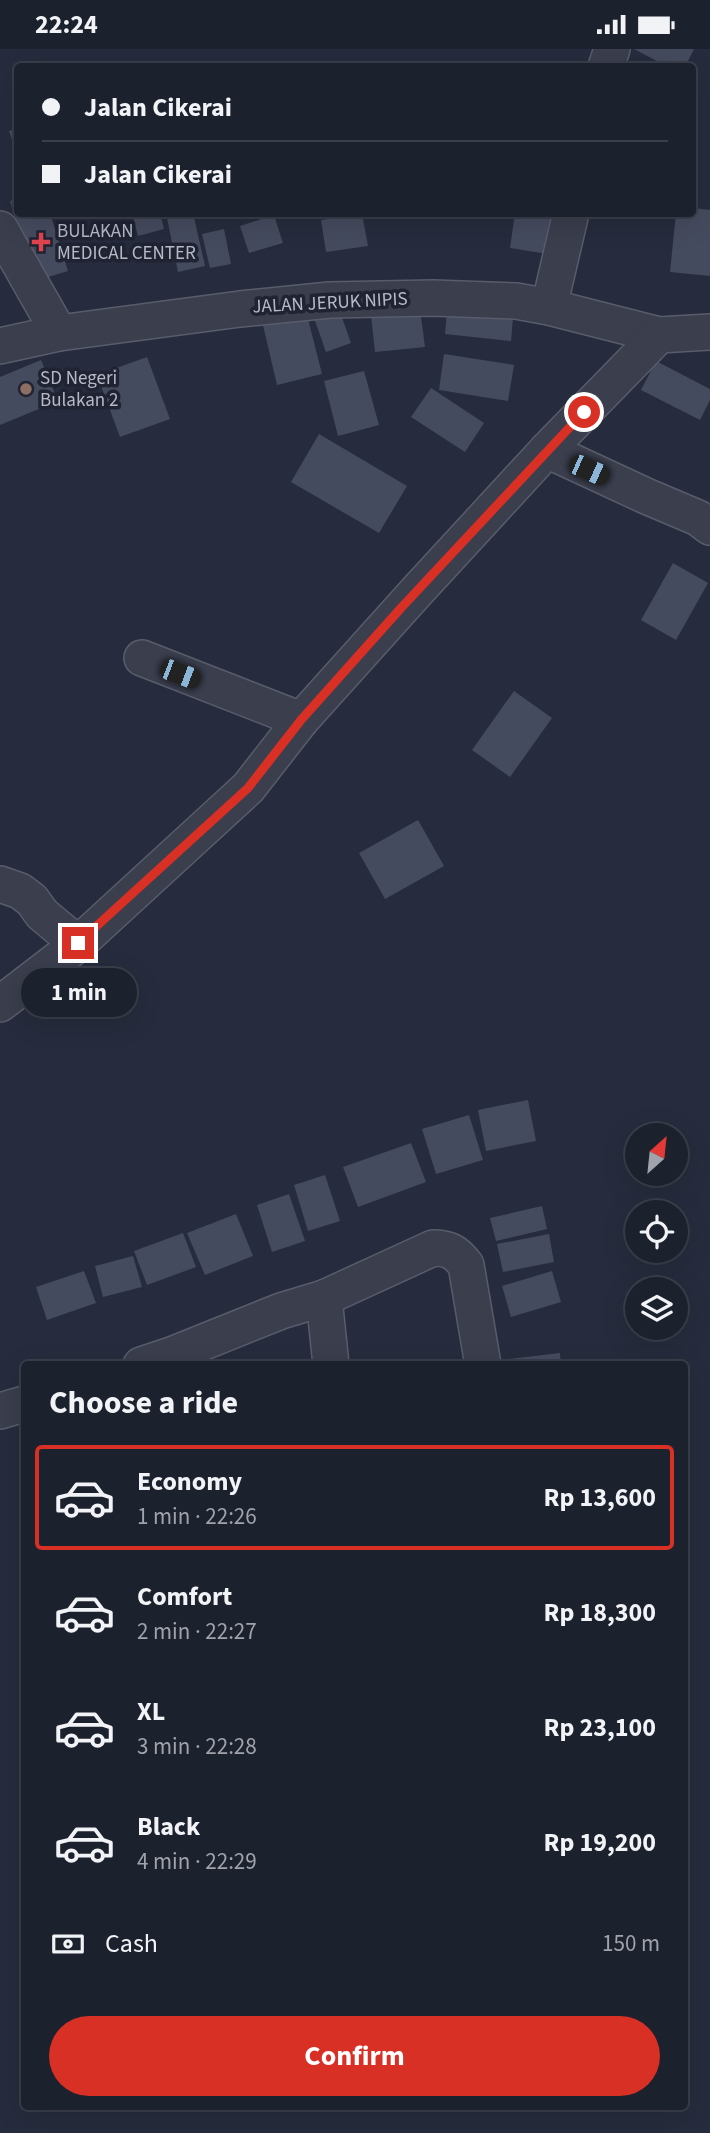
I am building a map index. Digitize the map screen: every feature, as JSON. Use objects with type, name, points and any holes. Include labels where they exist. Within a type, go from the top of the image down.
[{"type":"street","points":[[549,307],[570,217]]},
{"type":"street","points":[[0,229],[59,333]]},
{"type":"street","name":"JALAN JERUK NIPIS","points":[[0,346],[59,333],[330,300],[433,298],[516,301],[659,335],[710,332]]},
{"type":"street","points":[[0,1004],[78,943],[248,788],[301,720],[409,600],[547,450],[659,335]]},
{"type":"street","points":[[547,450],[698,518],[710,527]]},
{"type":"street","points":[[142,658],[301,720]]},
{"type":"street","points":[[0,884],[20,891],[32,900],[42,914],[78,943]]},
{"type":"street","points":[[175,1359],[281,1311],[324,1298],[421,1252],[433,1248],[447,1248],[458,1255],[466,1265],[482,1361]]},
{"type":"street","points":[[324,1298],[331,1361]]},
{"type":"street","points":[[0,1411],[21,1405]]},
{"type":"building","points":[[634,49],[694,49],[687,63],[660,63]]},
{"type":"building","points":[[14,129],[14,146],[9,131]]},
{"type":"building","points":[[696,208],[710,210],[710,276],[670,272],[676,217],[696,217]]},
{"type":"building","name":"BULAKAN MEDICAL CENTER","points":[[15,217],[51,217],[68,271],[35,281]]},
{"type":"building","points":[[133,217],[161,217],[164,229],[138,236]]},
{"type":"building","points":[[167,217],[194,217],[205,266],[178,272]]},
{"type":"building","points":[[275,217],[283,243],[249,253],[240,226]]},
{"type":"building","points":[[363,217],[368,246],[326,252],[321,220]]},
{"type":"building","points":[[514,217],[554,217],[548,254],[510,248]]},
{"type":"building","points":[[224,229],[231,264],[210,268],[202,234]]},
{"type":"building","points":[[448,299],[514,306],[511,341],[445,334]]},
{"type":"building","points":[[339,309],[351,343],[326,352],[314,318]]},
{"type":"building","points":[[420,309],[425,347],[375,352],[371,315]]},
{"type":"building","points":[[306,311],[322,374],[277,385],[262,321]]},
{"type":"building","points":[[444,354],[514,365],[508,401],[439,390]]},
{"type":"building","points":[[147,357],[170,419],[120,437],[97,375]]},
{"type":"building","name":"SD Negeri Bulakan 2","points":[[41,360],[58,401],[0,425],[0,377]]},
{"type":"building","points":[[656,361],[710,389],[710,400],[700,420],[641,390]]},
{"type":"building","points":[[364,371],[379,425],[338,436],[324,381]]},
{"type":"building","points":[[431,388],[484,423],[465,452],[411,417]]},
{"type":"building","points":[[319,434],[407,486],[379,533],[291,482]]},
{"type":"building","points":[[673,563],[708,583],[676,640],[641,620]]},
{"type":"building","points":[[514,691],[552,718],[510,777],[472,750]]},
{"type":"building","points":[[418,820],[444,866],[385,899],[359,853]]},
{"type":"building","points":[[528,1100],[536,1141],[486,1151],[478,1110]]},
{"type":"building","points":[[469,1115],[483,1160],[436,1174],[422,1129]]},
{"type":"building","points":[[411,1143],[426,1182],[358,1207],[343,1167]]},
{"type":"building","points":[[325,1175],[340,1221],[308,1231],[294,1185]]},
{"type":"building","points":[[289,1194],[305,1241],[272,1252],[257,1205]]},
{"type":"building","points":[[542,1206],[547,1229],[496,1241],[490,1218]]},
{"type":"building","points":[[236,1214],[253,1256],[205,1275],[187,1233]]},
{"type":"building","points":[[183,1233],[196,1267],[147,1285],[134,1251]]},
{"type":"building","points":[[549,1234],[554,1262],[503,1272],[497,1244]]},
{"type":"building","points":[[133,1256],[142,1287],[103,1297],[95,1266]]},
{"type":"building","points":[[84,1271],[96,1303],[47,1320],[36,1287]]},
{"type":"building","points":[[552,1271],[561,1302],[511,1317],[502,1286]]},
{"type":"building","points":[[560,1353],[561,1361],[509,1361]]},
{"type":"place","name":"BULAKAN MEDICAL CENTER","points":[[41,242]]},
{"type":"place","name":"SD Negeri Bulakan 2","points":[[26,389]]},
{"type":"route","points":[[78,943],[248,788],[301,720],[401,608],[584,412]]}]
